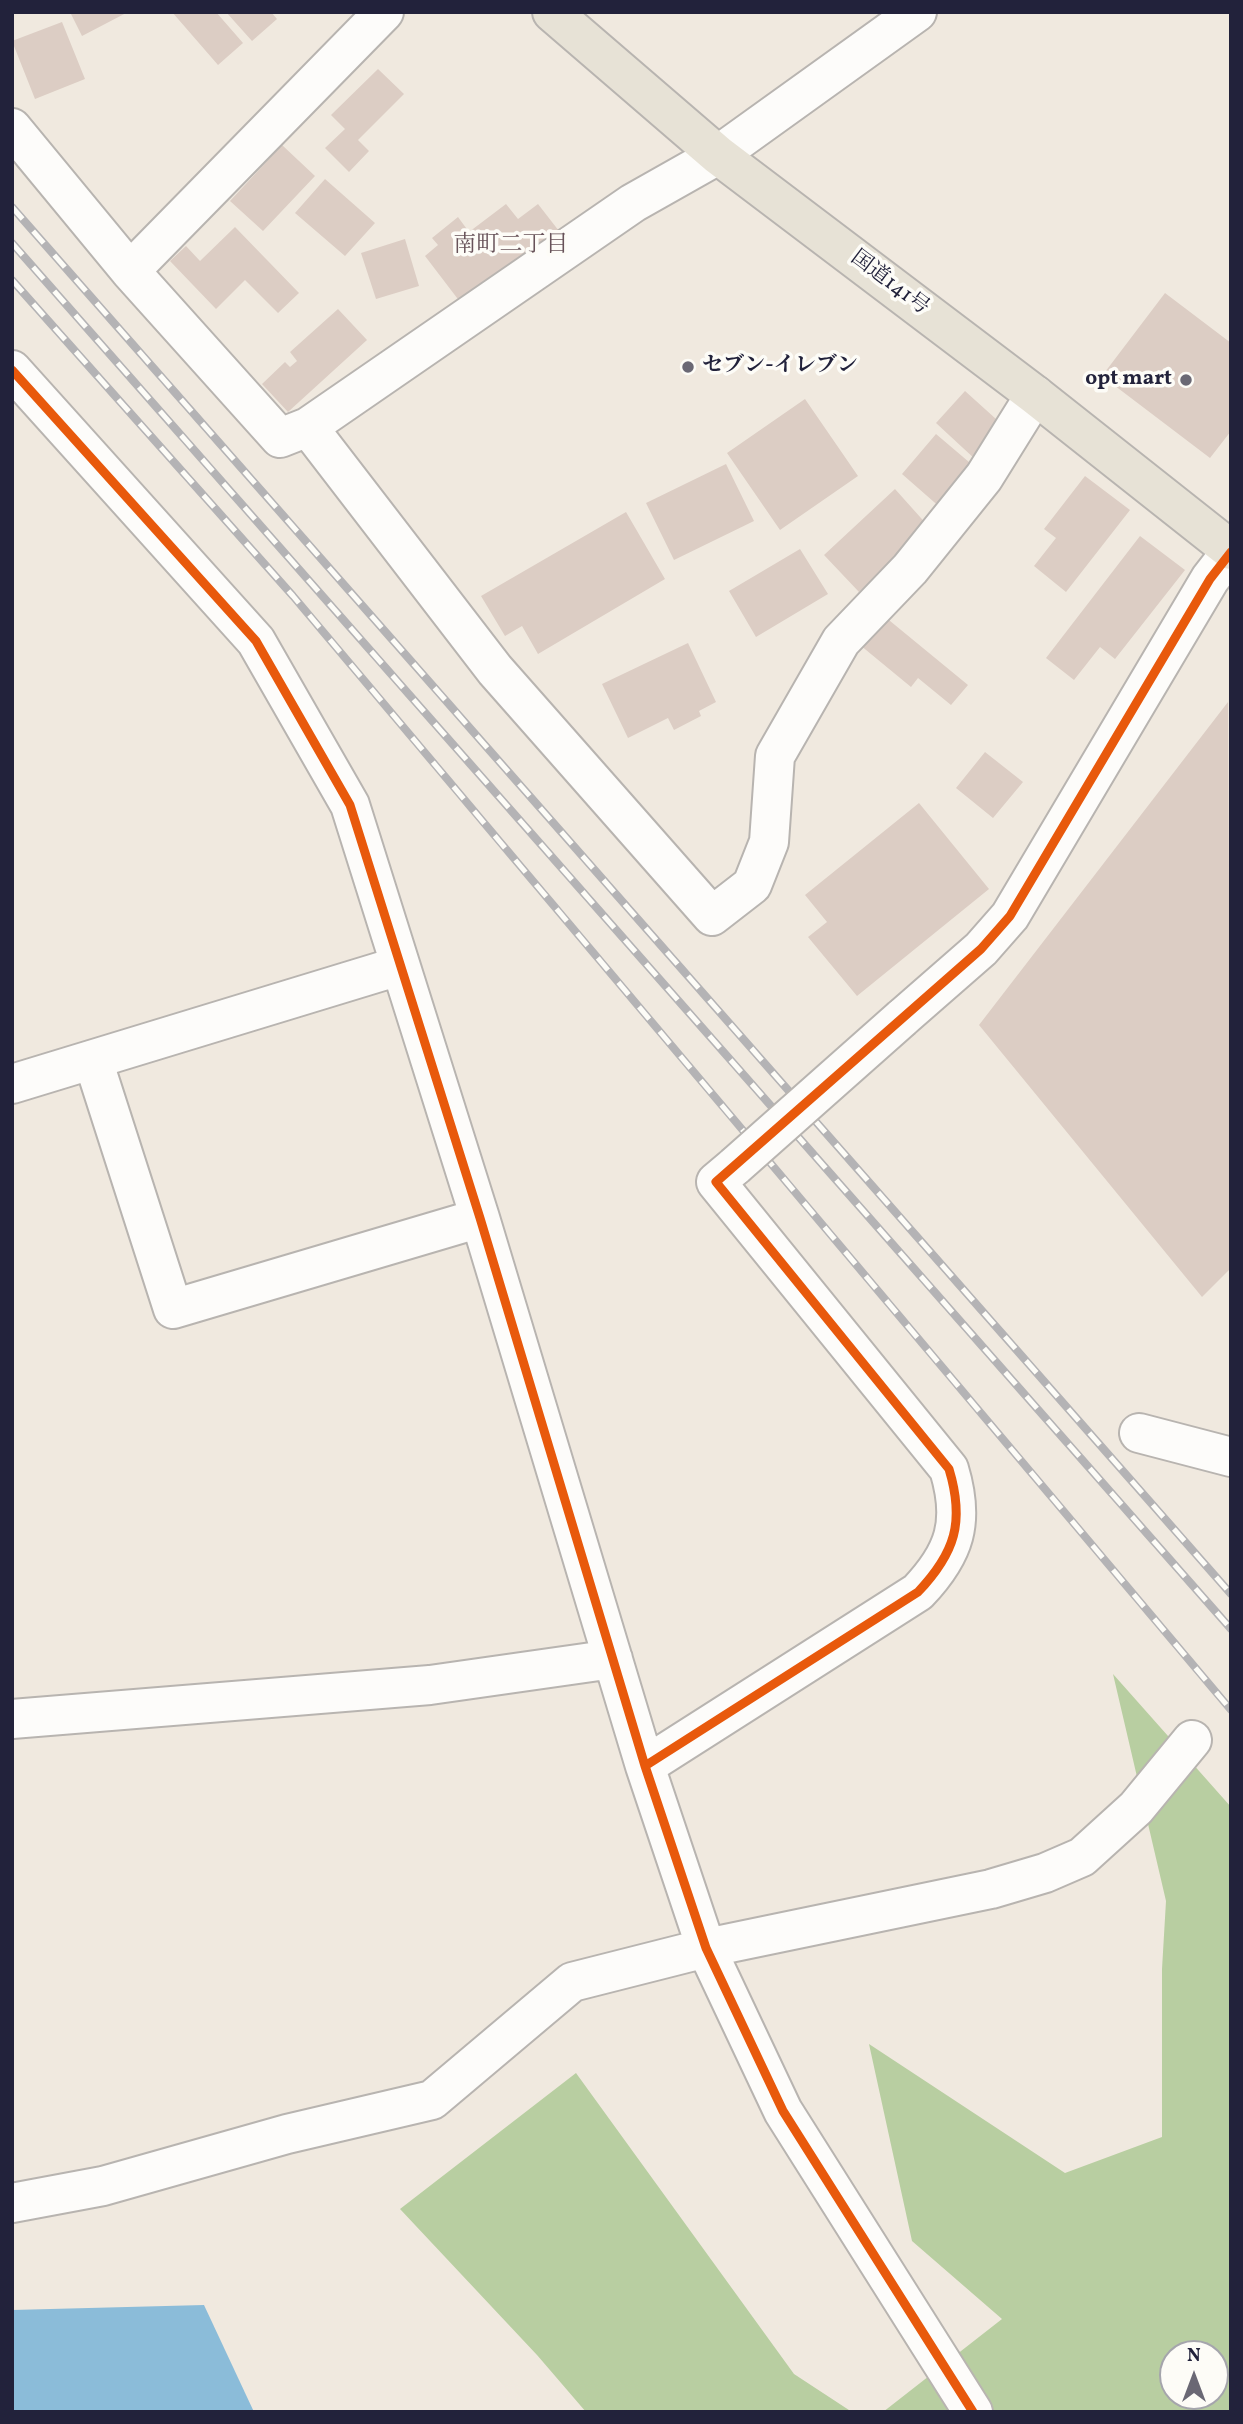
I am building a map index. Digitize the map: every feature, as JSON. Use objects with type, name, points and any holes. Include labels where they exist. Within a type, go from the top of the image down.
[{"type":"highway","name":"国道141号","points":[[552,12],[718,155],[1035,396],[1231,551]]},
{"type":"street","points":[[130,271],[384,12]]},
{"type":"street","points":[[12,128],[130,271],[280,439],[308,427],[633,203],[718,155],[917,12]]},
{"type":"street","points":[[12,370],[256,641],[350,804],[480,1217],[645,1766],[706,1948],[783,2111],[973,2412]]},
{"type":"street","points":[[308,427],[495,670],[712,916],[752,885],[769,842],[775,756],[841,641],[910,569],[984,477],[1035,396]]},
{"type":"street","points":[[645,1766],[918,1592],[937,1571],[950,1549],[957,1520],[956,1494],[949,1469],[716,1182],[981,949],[1010,916],[1210,579],[1231,551]]},
{"type":"street","points":[[12,1084],[399,966]]},
{"type":"street","points":[[93,1060],[173,1309],[480,1217]]},
{"type":"street","points":[[1139,1433],[1231,1457]]},
{"type":"street","points":[[12,1719],[430,1685],[613,1659]]},
{"type":"street","points":[[12,2203],[103,2186],[287,2134],[432,2100],[572,1982],[706,1948],[991,1889],[1058,1867],[1082,1857],[1136,1808],[1192,1740]]},
{"type":"green space","points":[[1113,1674],[1231,1807],[1231,2412],[883,2412],[1002,2319],[912,2241],[869,2044],[1065,2173],[1162,2137],[1162,1969],[1166,1901]]},
{"type":"green space","points":[[576,2073],[794,2374],[852,2412],[586,2412],[537,2355],[400,2209]]},
{"type":"water","points":[[204,2305],[254,2412],[12,2412],[12,2310]]},
{"type":"building","points":[[70,12],[128,12],[82,36]]},
{"type":"building","points":[[172,12],[216,12],[243,43],[218,65]]},
{"type":"building","points":[[226,12],[271,12],[277,19],[252,41]]},
{"type":"building","points":[[62,22],[85,79],[35,99],[12,41]]},
{"type":"building","points":[[378,69],[404,94],[358,140],[369,151],[349,172],[325,148],[345,129],[331,115]]},
{"type":"building","points":[[282,145],[315,176],[263,231],[230,201]]},
{"type":"building","points":[[325,179],[375,223],[345,256],[295,213]]},
{"type":"building","points":[[506,204],[518,219],[538,204],[559,231],[467,311],[425,256],[438,245],[432,238],[458,217],[469,232]]},
{"type":"building","points":[[235,227],[299,293],[278,313],[245,280],[216,309],[170,261],[186,246],[200,261]]},
{"type":"building","points":[[405,239],[419,286],[376,299],[361,253]]},
{"type":"building","points":[[1165,293],[1231,343],[1231,431],[1210,458],[1102,376]]},
{"type":"building","points":[[338,309],[367,340],[288,412],[262,384],[285,362],[290,367],[297,361],[290,352]]},
{"type":"building","points":[[965,391],[1006,428],[976,460],[936,423]]},
{"type":"building","points":[[805,399],[858,476],[780,530],[727,453]]},
{"type":"building","points":[[936,434],[976,468],[942,509],[902,474]]},
{"type":"building","points":[[726,464],[754,521],[674,560],[646,503]]},
{"type":"building","points":[[1085,476],[1130,510],[1066,592],[1034,566],[1056,538],[1044,529]]},
{"type":"building","points":[[895,489],[929,527],[859,592],[824,555]]},
{"type":"building","points":[[626,512],[665,579],[538,654],[522,626],[505,636],[481,596]]},
{"type":"building","points":[[1140,536],[1185,570],[1115,659],[1100,647],[1074,680],[1046,658]]},
{"type":"building","points":[[800,549],[828,594],[756,637],[729,591]]},
{"type":"building","points":[[884,616],[968,685],[951,705],[918,678],[911,687],[860,645]]},
{"type":"building","points":[[688,643],[716,702],[699,711],[701,716],[674,730],[668,718],[628,738],[602,684]]},
{"type":"building","points":[[1228,702],[1231,1268],[1202,1297],[979,1025]]},
{"type":"building","points":[[985,752],[1023,782],[993,818],[956,788]]},
{"type":"building","points":[[919,803],[989,889],[857,996],[808,937],[827,922],[805,895]]},
{"type":"railway","points":[[12,207],[1231,1594]]},
{"type":"railway","points":[[12,243],[1231,1629]]},
{"type":"railway","points":[[12,280],[293,596],[1231,1710]]},
{"type":"cycle path","points":[[12,370],[256,641],[350,805],[480,1218],[645,1766],[706,1948],[783,2111],[973,2412]]},
{"type":"cycle path","points":[[645,1766],[918,1592],[941,1564],[953,1536],[956,1521],[954,1488],[949,1469],[716,1182],[981,949],[1010,916],[1210,579],[1231,552]]},
{"type":"place","name":"セブン-イレブン","points":[[688,367]]},
{"type":"place","name":"opt mart","points":[[1186,380]]},
{"type":"district","name":"南町二丁目","points":[[511,247]]}]
